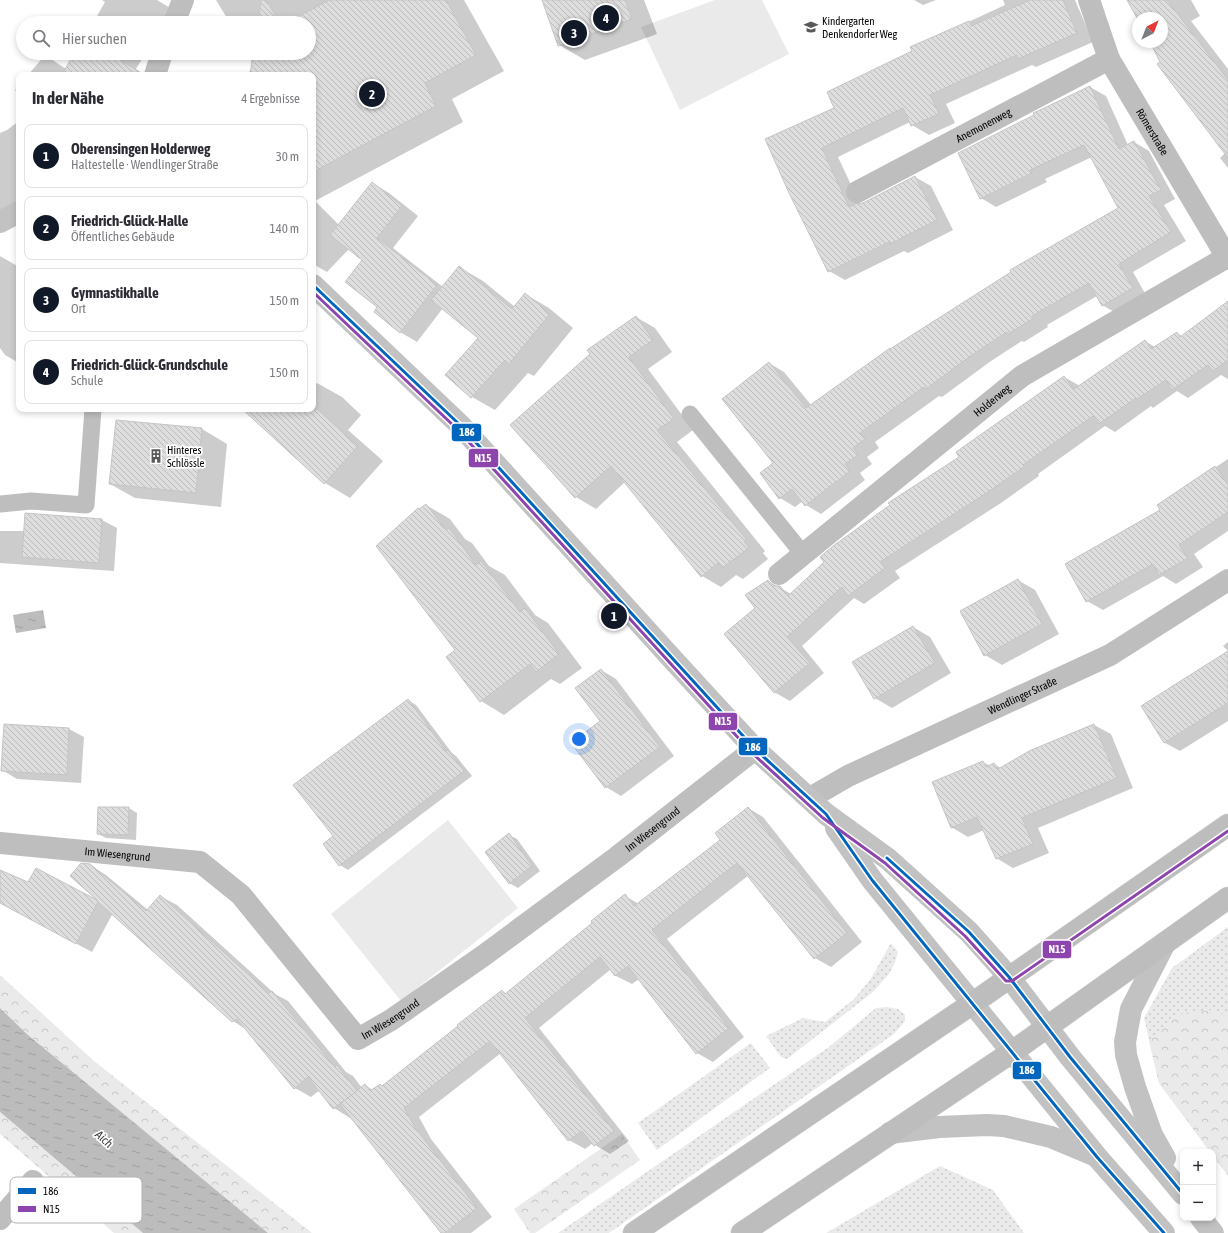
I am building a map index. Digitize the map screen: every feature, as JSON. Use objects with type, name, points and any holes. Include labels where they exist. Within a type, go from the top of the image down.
[{"type":"main road","points":[[0,222],[16,214]]},
{"type":"main road","points":[[316,288],[460,425],[755,749],[826,814],[888,859],[969,932],[1009,977],[1048,1026],[1074,1062],[1180,1190]]},
{"type":"main road","points":[[826,814],[872,880],[1097,1157],[1164,1233]]},
{"type":"main road","points":[[634,1233],[973,1003],[1228,825]]},
{"type":"main road","points":[[742,1233],[1012,1052],[1228,898]]},
{"type":"main road","points":[[1165,944],[1131,1009],[1125,1042],[1126,1056],[1152,1135],[1180,1188]]},
{"type":"main road","points":[[890,1133],[939,1127],[987,1125],[1004,1126],[1051,1137],[1097,1157]]},
{"type":"main road","points":[[1203,1221],[1213,1233]]},
{"type":"street","points":[[177,16],[183,0]]},
{"type":"street","name":"Römerstraße","points":[[1089,0],[1109,59],[1227,258]]},
{"type":"street","name":"Anemonenweg","points":[[857,192],[1109,59]]},
{"type":"street","points":[[156,72],[160,60]]},
{"type":"street","name":"Holderweg","points":[[779,574],[1022,376],[1227,258]]},
{"type":"street","name":"Wendlinger Straße","points":[[810,798],[848,776],[1110,655],[1228,580]]},
{"type":"street","name":"Im Wiesengrund","points":[[0,842],[200,862],[241,895],[358,1039],[391,1020],[484,956],[617,857],[755,749]]},
{"type":"street","points":[[0,1219],[10,1207]]},
{"type":"lane","points":[[0,504],[31,501],[86,505],[93,412]]},
{"type":"lane","points":[[690,414],[803,554]]},
{"type":"green space","points":[[715,0],[762,0],[789,54],[680,110],[641,27]]},
{"type":"green space","points":[[448,820],[518,908],[401,1001],[331,914]]},
{"type":"green space","points":[[1228,927],[1228,1176],[1216,1160],[1216,1149],[1208,1149],[1159,1083],[1144,1018],[1172,968]]},
{"type":"green space","points":[[891,943],[898,952],[895,962],[889,974],[873,992],[787,1059],[781,1057],[766,1036],[803,1018],[825,1022],[853,1000],[870,980]]},
{"type":"green space","points":[[0,975],[94,1061],[312,1233],[268,1233],[28,1035],[0,1008]]},
{"type":"green space","points":[[887,1007],[898,1009],[905,1015],[905,1021],[894,1034],[609,1233],[558,1233],[829,1047],[876,1008]]},
{"type":"green space","points":[[1214,1010],[1228,1016],[1228,1175],[1216,1159],[1216,1149],[1209,1149],[1159,1083],[1149,1041],[1175,1014]]},
{"type":"green space","points":[[751,1043],[770,1068],[657,1150],[638,1123]]},
{"type":"green space","points":[[0,1112],[77,1177],[50,1177],[0,1134]]},
{"type":"green space","points":[[622,1134],[640,1160],[535,1233],[530,1233],[514,1209]]},
{"type":"green space","points":[[940,1166],[993,1190],[1024,1233],[826,1233]]},
{"type":"green space","points":[[102,1223],[131,1223],[143,1233],[114,1233]]},
{"type":"water","points":[[43,610],[46,628],[16,633],[13,615]]},
{"type":"water","name":"Aich","points":[[0,1008],[28,1035],[268,1233],[143,1233],[131,1223],[142,1223],[142,1177],[77,1177],[0,1112]]},
{"type":"building","points":[[261,0],[266,0],[276,16],[259,16]]},
{"type":"building","points":[[329,0],[446,0],[476,55],[425,83],[436,106],[316,170],[316,72],[250,72],[252,60],[316,60],[316,16],[299,16]]},
{"type":"building","points":[[542,0],[625,0],[632,19],[558,46]]},
{"type":"building","points":[[1030,0],[1063,0],[1077,33],[1018,59],[1017,55],[930,95],[939,114],[911,126],[903,108],[822,148],[849,207],[855,204],[863,203],[915,176],[937,220],[890,244],[889,242],[828,272],[789,193],[765,139],[834,108],[827,92],[912,51],[910,47],[969,21],[971,26]]},
{"type":"building","points":[[1127,0],[1167,0],[1228,80],[1228,158],[1157,64],[1160,62],[1153,48],[1168,48],[1168,12],[1134,12]]},
{"type":"building","points":[[70,60],[120,60],[140,72],[64,72]]},
{"type":"building","points":[[1090,86],[1119,149],[1134,141],[1161,190],[1149,196],[1171,232],[1119,264],[1133,288],[1102,306],[1089,283],[1032,316],[1034,318],[1008,334],[1007,332],[969,357],[926,389],[924,387],[860,433],[865,439],[853,448],[858,455],[845,464],[850,471],[805,506],[792,489],[779,499],[760,473],[773,463],[722,399],[769,362],[806,408],[890,348],[1011,272],[1010,270],[1118,208],[1084,145],[1030,170],[1032,173],[980,199],[958,153],[1034,115],[1033,113]]},
{"type":"building","points":[[372,182],[402,206],[377,238],[437,285],[400,333],[374,312],[377,307],[345,282],[362,260],[330,235]]},
{"type":"building","points":[[459,266],[512,309],[525,293],[550,314],[509,364],[505,360],[471,398],[445,375],[478,338],[431,300]]},
{"type":"building","points":[[1228,301],[1228,360],[1213,371],[1208,365],[1172,390],[1166,380],[1137,399],[1136,398],[1099,424],[1093,416],[1023,465],[1024,467],[985,494],[880,562],[885,568],[848,596],[842,587],[787,637],[810,663],[774,693],[724,634],[755,608],[745,595],[768,580],[774,586],[780,586],[788,596],[824,562],[820,557],[833,546],[890,505],[888,503],[959,457],[956,452],[1064,376],[1074,389],[1145,340],[1151,349],[1177,332],[1180,337]]},
{"type":"building","points":[[636,316],[653,340],[629,357],[674,419],[657,430],[746,539],[744,541],[749,548],[722,568],[718,563],[701,577],[611,466],[575,498],[510,425],[590,354],[587,350]]},
{"type":"building","points":[[317,409],[358,446],[324,484],[245,412],[316,412]]},
{"type":"building","name":"Hinteres Schlössle","points":[[116,420],[202,428],[196,493],[109,484]]},
{"type":"building","points":[[1215,466],[1228,485],[1228,512],[1179,545],[1188,558],[1159,575],[1153,564],[1086,602],[1065,564],[1160,510],[1157,505]]},
{"type":"building","points":[[426,504],[446,530],[449,528],[476,565],[481,561],[520,612],[525,608],[559,654],[536,672],[530,664],[480,702],[446,657],[455,650],[376,546],[418,508],[419,509]]},
{"type":"building","points":[[25,513],[102,519],[99,563],[22,557]]},
{"type":"building","points":[[1018,579],[1042,624],[984,656],[960,611]]},
{"type":"building","points":[[913,626],[935,663],[874,699],[852,662]]},
{"type":"building","points":[[1228,651],[1228,703],[1164,743],[1141,706]]},
{"type":"building","points":[[601,669],[660,747],[605,788],[571,743],[600,721],[575,688]]},
{"type":"building","points":[[408,699],[446,751],[448,750],[464,771],[339,866],[323,844],[333,836],[293,785]]},
{"type":"building","points":[[4,724],[69,728],[67,775],[1,771]]},
{"type":"building","points":[[1094,724],[1117,778],[1022,818],[1033,844],[996,859],[977,817],[951,828],[932,782],[983,761],[986,767],[994,763],[998,769],[1029,751]]},
{"type":"building","points":[[98,807],[129,807],[128,835],[97,834]]},
{"type":"building","points":[[748,807],[847,933],[814,959],[737,863],[652,930],[729,1028],[696,1054],[628,966],[615,976],[600,957],[525,1018],[614,1131],[594,1146],[582,1131],[568,1141],[490,1041],[404,1108],[416,1129],[477,1208],[445,1233],[441,1233],[340,1104],[365,1084],[370,1091],[380,1084],[382,1086],[502,990],[505,994],[625,894],[634,906],[720,840],[715,833]]},
{"type":"building","points":[[509,833],[532,866],[509,884],[485,852]]},
{"type":"building","points":[[81,863],[90,864],[146,911],[160,895],[269,993],[272,991],[335,1067],[337,1065],[357,1091],[333,1109],[308,1077],[294,1089],[237,1019],[232,1022],[98,902],[76,944],[0,903],[0,870],[28,882],[36,868],[97,900],[70,876]]},
{"type":"transit line","name":"186","points":[[316,288],[460,425],[755,749],[826,814],[872,880],[1097,1157],[1164,1233]]},
{"type":"transit line","name":"N15","points":[[316,295],[456,428],[752,753],[823,818],[885,863],[965,936],[1006,981],[1012,981],[1228,831]]},
{"type":"transit line","name":"186","points":[[887,858],[969,932],[1009,977],[1070,1057],[1180,1190]]},
{"type":"place","name":"Friedrich-Glück-Grundschule","points":[[606,18]]},
{"type":"place","name":"Kindergarten Denkendorfer Weg","points":[[811,27]]},
{"type":"place","name":"Gymnastikhalle","points":[[574,33]]},
{"type":"place","name":"Friedrich-Glück-Halle","points":[[372,94]]},
{"type":"place","name":"Hinteres Schlössle","points":[[156,456]]},
{"type":"place","name":"Oberensingen Holderweg","points":[[614,616]]}]
